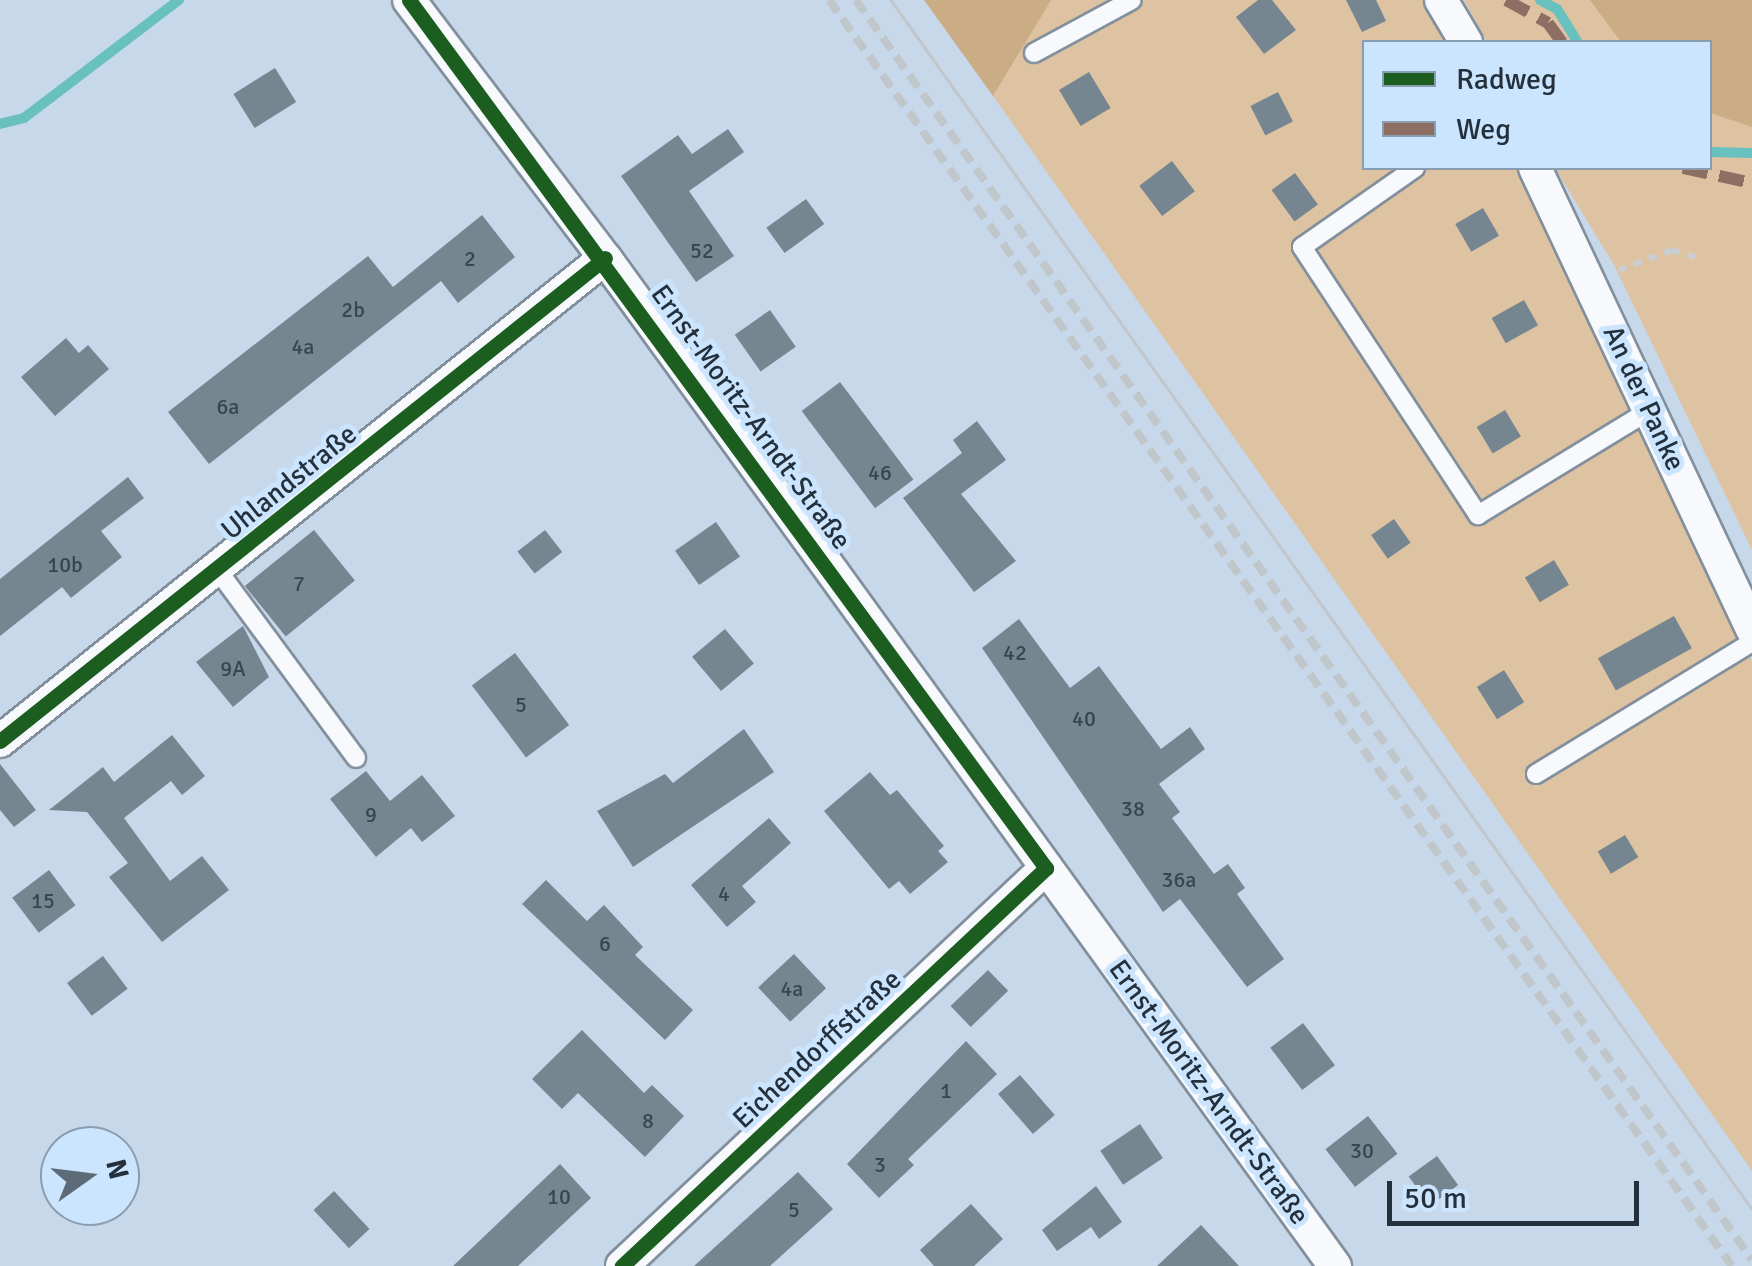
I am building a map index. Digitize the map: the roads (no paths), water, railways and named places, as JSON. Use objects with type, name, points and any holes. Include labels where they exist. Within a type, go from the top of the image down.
[{"type":"street","name":"Ernst-Moritz-Arndt-Straße","points":[[409,0],[605,258],[1335,1266]]},
{"type":"street","points":[[1441,0],[1465,40]]},
{"type":"street","name":"An der Panke","points":[[1536,170],[1752,629]]},
{"type":"street","name":"Uhlandstraße","points":[[0,741],[219,572],[605,258]]},
{"type":"street","name":"Eichendorffstraße","points":[[622,1266],[1046,868]]},
{"type":"lane","points":[[1034,52],[1132,0]]},
{"type":"lane","points":[[1412,170],[1302,247],[1478,515],[1650,410]]},
{"type":"lane","points":[[219,572],[356,758]]},
{"type":"lane","points":[[1536,774],[1752,642]]},
{"type":"waterway","points":[[0,124],[24,118],[179,0]]},
{"type":"waterway","points":[[1540,0],[1557,9],[1577,40]]},
{"type":"waterway","points":[[1712,152],[1752,153]]},
{"type":"tram line","points":[[891,0],[1752,1209]]},
{"type":"railway","points":[[829,0],[1732,1266]]},
{"type":"railway","points":[[856,0],[1752,1260]]}]
